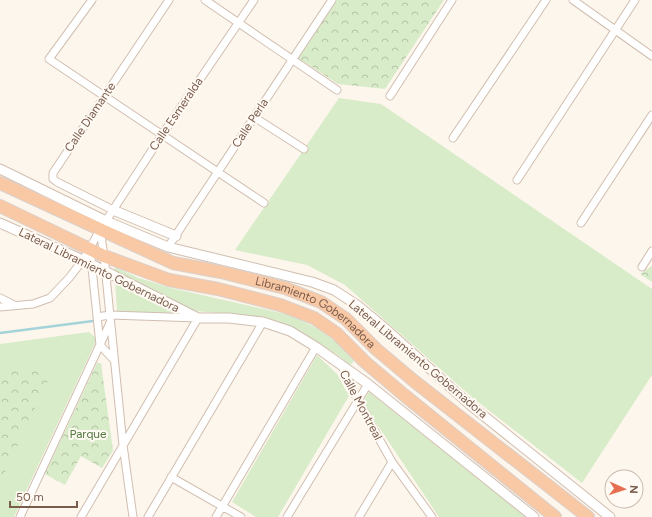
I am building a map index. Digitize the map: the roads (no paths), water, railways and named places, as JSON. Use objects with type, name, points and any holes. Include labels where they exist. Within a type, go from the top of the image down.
[{"type":"highway","name":"Libramiento Gobernadora","points":[[0,183],[103,225],[173,263],[221,272],[285,288],[321,302],[346,319],[376,349],[414,381],[588,517]]},
{"type":"highway","name":"Libramiento Gobernadora","points":[[0,206],[104,256],[169,280],[218,289],[280,305],[314,318],[336,333],[365,362],[404,395],[555,517]]},
{"type":"street","points":[[92,0],[49,58],[264,203]]},
{"type":"street","name":"Calle Diamante","points":[[113,210],[57,182],[53,179],[53,173],[169,0]]},
{"type":"street","points":[[205,0],[337,90]]},
{"type":"street","name":"Calle Esmeralda","points":[[0,307],[33,304],[50,298],[83,260],[103,225],[162,135],[254,0]]},
{"type":"street","name":"Calle Perla","points":[[168,247],[332,0]]},
{"type":"street","points":[[390,96],[452,0]]},
{"type":"street","points":[[453,138],[546,0]]},
{"type":"street","points":[[573,0],[652,56]]},
{"type":"street","points":[[517,180],[635,0]]},
{"type":"street","points":[[581,223],[652,115]]},
{"type":"street","points":[[254,117],[304,149]]},
{"type":"street","name":"Lateral Libramiento Gobernadora","points":[[0,169],[103,225],[168,247],[312,282],[334,290],[357,305],[469,404],[610,517]]},
{"type":"street","points":[[113,210],[176,236]]},
{"type":"street","name":"Lateral Libramiento Gobernadora","points":[[0,223],[83,260],[198,318]]},
{"type":"street","points":[[103,225],[104,256],[114,360],[123,445],[133,517]]},
{"type":"street","points":[[90,248],[100,345],[114,360]]},
{"type":"street","points":[[652,251],[642,267],[652,260]]},
{"type":"street","points":[[0,298],[14,306]]},
{"type":"street","name":"Calle Montreal","points":[[97,317],[110,319],[229,318],[263,322],[290,331],[316,347],[342,366],[358,401],[392,462],[429,516]]},
{"type":"street","points":[[80,517],[198,318]]},
{"type":"street","points":[[20,517],[100,345],[110,319]]},
{"type":"street","points":[[148,517],[263,322]]},
{"type":"street","points":[[216,517],[316,347]]},
{"type":"street","points":[[342,366],[368,384],[534,517]]},
{"type":"street","points":[[287,517],[368,384]]},
{"type":"street","points":[[359,517],[392,462]]},
{"type":"street","points":[[171,477],[241,517]]},
{"type":"waterway","points":[[0,333],[93,321]]},
{"type":"park label","name":"Parque","points":[[88,434]]}]
